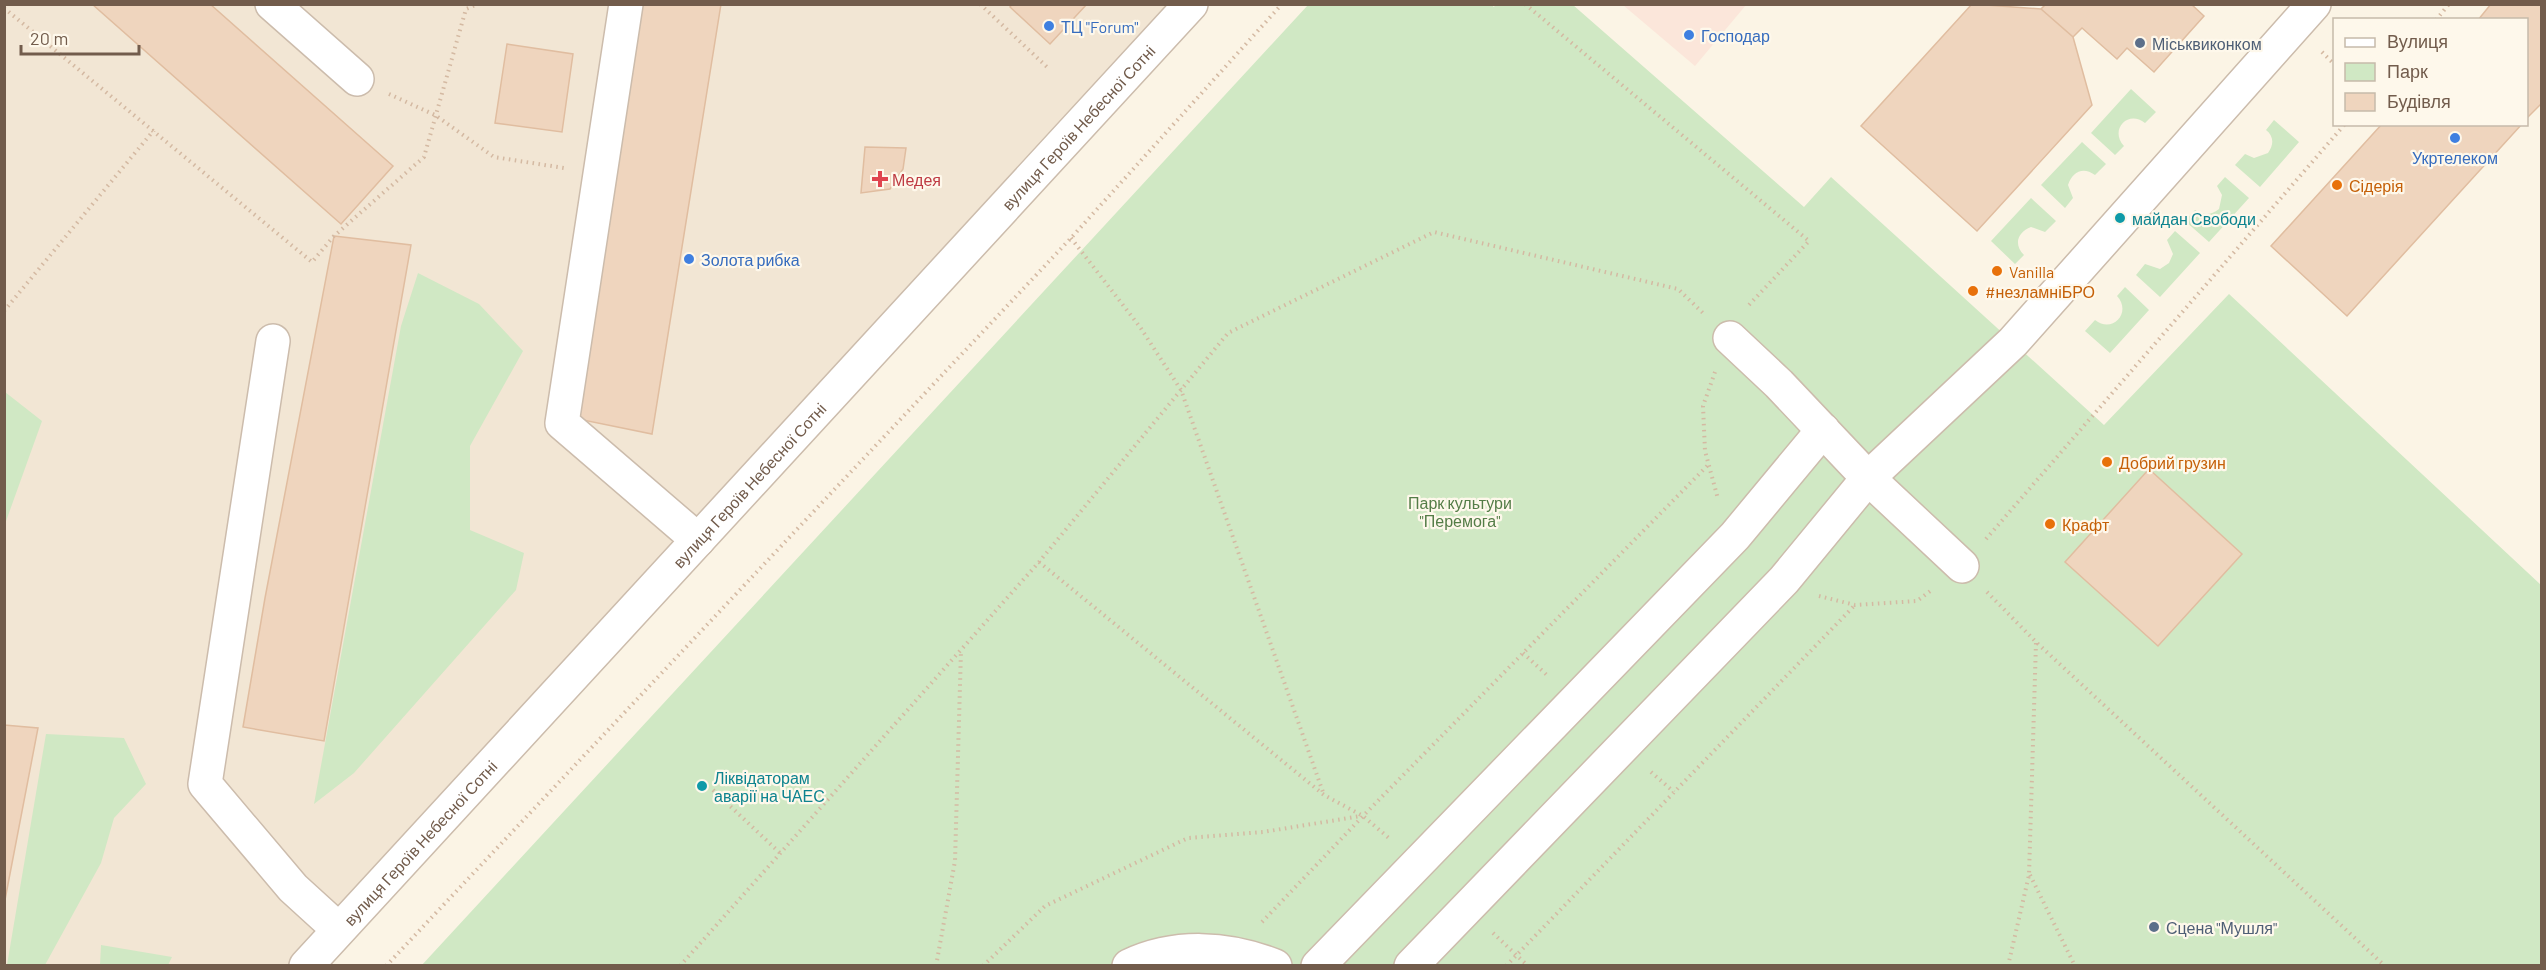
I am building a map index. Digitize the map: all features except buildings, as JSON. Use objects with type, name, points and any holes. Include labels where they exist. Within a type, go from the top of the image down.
[{"type":"street","points":[[272,4],[357,79]]},
{"type":"street","points":[[626,4],[562,423],[698,540]]},
{"type":"street","name":"вулиця Героїв Небесної Сотні","points":[[306,966],[1191,4]]},
{"type":"street","points":[[1411,966],[1784,580],[1868,478],[2013,342],[2314,4]]},
{"type":"street","points":[[1730,338],[1868,478],[1962,566]]},
{"type":"street","points":[[273,341],[205,784],[293,888],[338,929]]},
{"type":"street","points":[[1318,966],[1735,536],[1823,430]]},
{"type":"street","points":[[1129,966],[1169,953],[1199,950],[1233,953],[1275,966]]},
{"type":"path","points":[[4,8],[312,262],[334,236],[424,157],[466,9],[478,4]]},
{"type":"path","points":[[980,4],[1047,67]]},
{"type":"path","points":[[386,966],[1071,238],[1282,4]]},
{"type":"path","points":[[680,966],[1039,562],[1228,333],[1434,232],[1678,289],[1730,338],[1750,301],[1809,241],[1525,4]]},
{"type":"path","points":[[2438,18],[2449,4]]},
{"type":"path","points":[[357,79],[435,115],[494,157],[600,173]]},
{"type":"path","points":[[2343,126],[1962,566],[2036,642],[2385,966]]},
{"type":"path","points":[[4,311],[154,130]]},
{"type":"path","points":[[1071,238],[1140,327],[1181,390],[1324,795]]},
{"type":"path","points":[[1233,953],[1363,816],[1709,464]]},
{"type":"path","points":[[1039,562],[1324,795],[1363,816],[1417,862]]},
{"type":"path","points":[[1506,966],[1855,605]]},
{"type":"path","points":[[2007,966],[2029,875],[2036,642]]},
{"type":"path","points":[[936,966],[955,861],[961,650]]},
{"type":"path","points":[[713,790],[780,853]]},
{"type":"path","points":[[983,966],[1045,906],[1188,838],[1263,832],[1363,816]]},
{"type":"path","points":[[2029,875],[2076,966]]},
{"type":"path","points":[[1465,908],[1528,966]]},
{"type":"shaded area","points":[[5,5],[1191,5],[306,965],[5,966]]},
{"type":"shaded area","name":"Господар","points":[[1623,5],[1746,5],[1695,66]]},
{"type":"green space","name":"Парк культури \"Перемога\"","points":[[1490,4],[1494,7],[1496,4],[1573,5],[1804,207],[1831,177],[2104,425],[2229,294],[2541,585],[2541,965],[421,966],[1308,5]]},
{"type":"green space","points":[[2131,89],[2156,112],[2145,123],[2132,118],[2122,123],[2119,134],[2124,146],[2115,155],[2091,133]]},
{"type":"green space","points":[[2274,120],[2299,142],[2260,187],[2235,165],[2245,154],[2254,158],[2268,153],[2272,141],[2271,135],[2266,130]]},
{"type":"green space","points":[[2082,142],[2106,164],[2095,175],[2082,171],[2072,177],[2068,185],[2073,198],[2065,208],[2041,185]]},
{"type":"green space","points":[[2225,177],[2249,198],[2209,242],[2185,221],[2195,210],[2207,214],[2219,209],[2222,195],[2217,186]]},
{"type":"green space","points":[[2031,198],[2056,221],[2045,232],[2031,227],[2020,235],[2018,243],[2024,255],[2015,264],[1991,241]]},
{"type":"green space","points":[[2175,231],[2200,253],[2160,297],[2136,275],[2145,264],[2160,269],[2169,263],[2173,254],[2167,240]]},
{"type":"green space","points":[[418,273],[479,304],[523,351],[470,446],[470,530],[524,553],[516,590],[354,773],[314,804],[401,326]]},
{"type":"green space","points":[[2125,287],[2149,310],[2110,353],[2085,331],[2095,320],[2108,324],[2118,319],[2122,308],[2117,296]]},
{"type":"green space","points":[[5,392],[42,421],[5,524]]},
{"type":"green space","points":[[46,734],[124,738],[146,784],[114,818],[101,863],[45,965],[7,965]]},
{"type":"green space","points":[[101,945],[172,957],[168,965],[100,965]]},
{"type":"place","name":"ТЦ \"Forum\"","points":[[1049,26]]},
{"type":"place","name":"Господар","points":[[1689,35]]},
{"type":"place","name":"Міськвиконком","points":[[2140,43]]},
{"type":"place","name":"Укртелеком","points":[[2455,138]]},
{"type":"place","name":"Медея","points":[[880,179]]},
{"type":"place","name":"Сідерія","points":[[2337,185]]},
{"type":"place","name":"майдан Свободи","points":[[2120,218]]},
{"type":"place","name":"Золота рибка","points":[[689,259]]},
{"type":"place","name":"Vanilla","points":[[1997,271]]},
{"type":"place","name":"#незламніБРО","points":[[1973,291]]},
{"type":"place","name":"Добрий грузин","points":[[2107,462]]},
{"type":"place","name":"Крафт","points":[[2050,524]]},
{"type":"place","name":"Ліквідаторам аварії на ЧАЕС","points":[[702,786]]},
{"type":"place","name":"Сцена \"Мушля\"","points":[[2154,927]]}]
